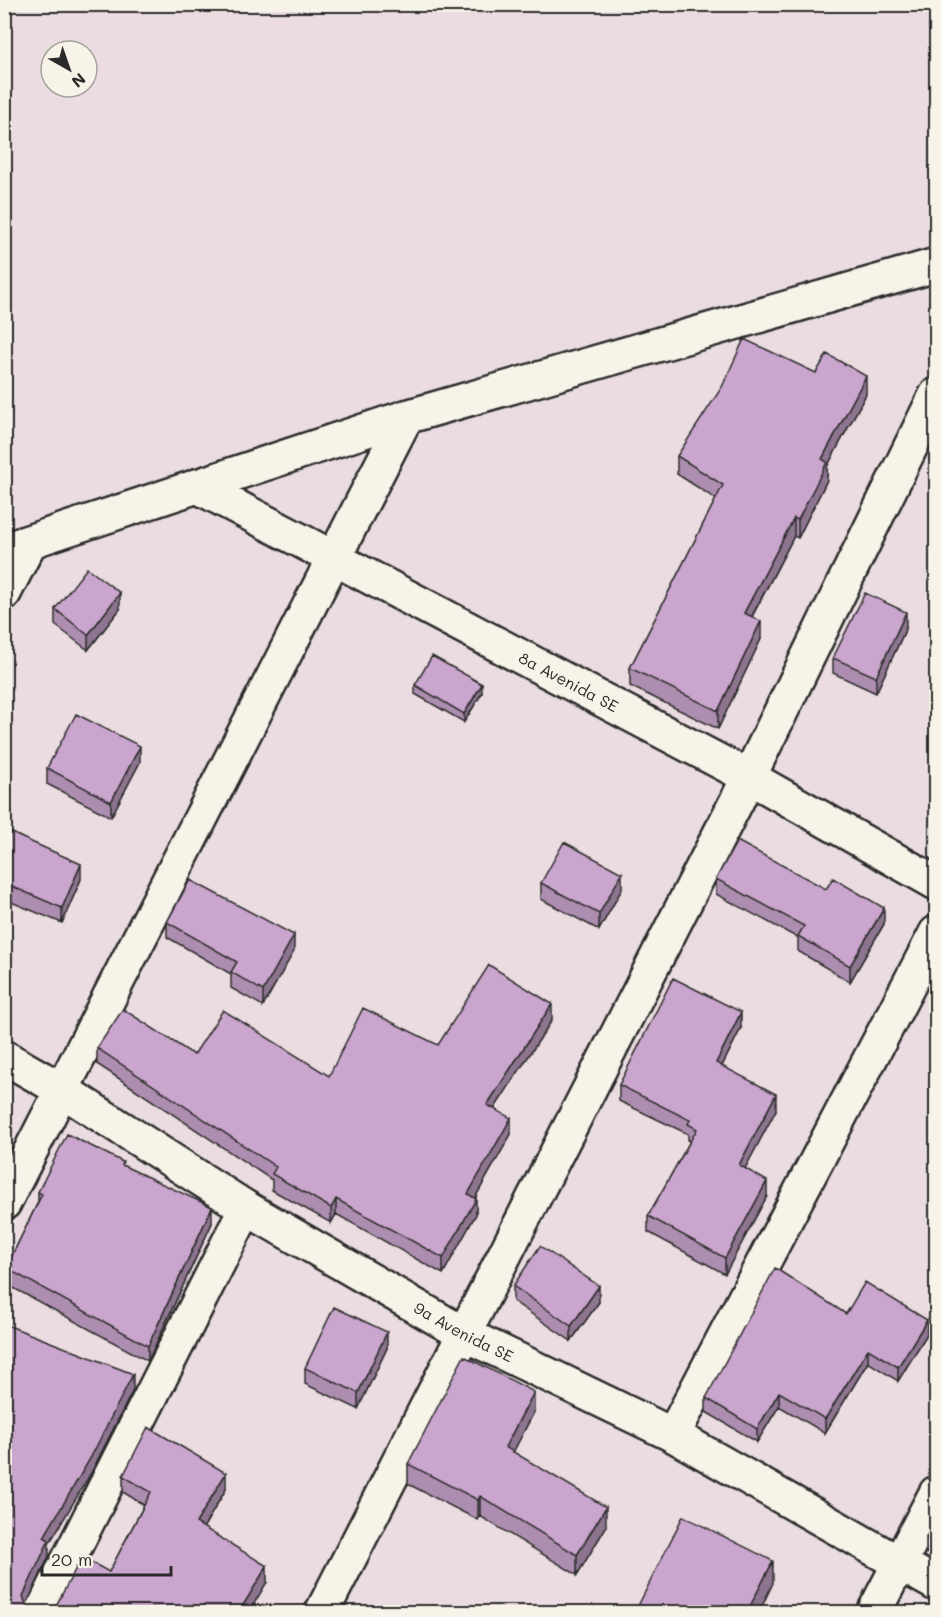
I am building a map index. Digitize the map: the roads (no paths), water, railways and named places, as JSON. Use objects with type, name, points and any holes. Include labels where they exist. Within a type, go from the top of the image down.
[{"type":"street","points":[[4,593],[17,546],[406,417],[936,265]]},
{"type":"street","points":[[322,1612],[749,777],[936,395]]},
{"type":"street","points":[[4,1203],[406,417]]},
{"type":"street","name":"8a Avenida SE","points":[[196,486],[749,777],[936,883]]},
{"type":"street","points":[[673,1435],[936,933]]},
{"type":"street","name":"9a Avenida SE","points":[[4,1057],[62,1090],[246,1208],[464,1334],[673,1435],[936,1584]]},
{"type":"street","points":[[42,1612],[246,1208]]},
{"type":"street","points":[[874,1612],[936,1493]]}]
